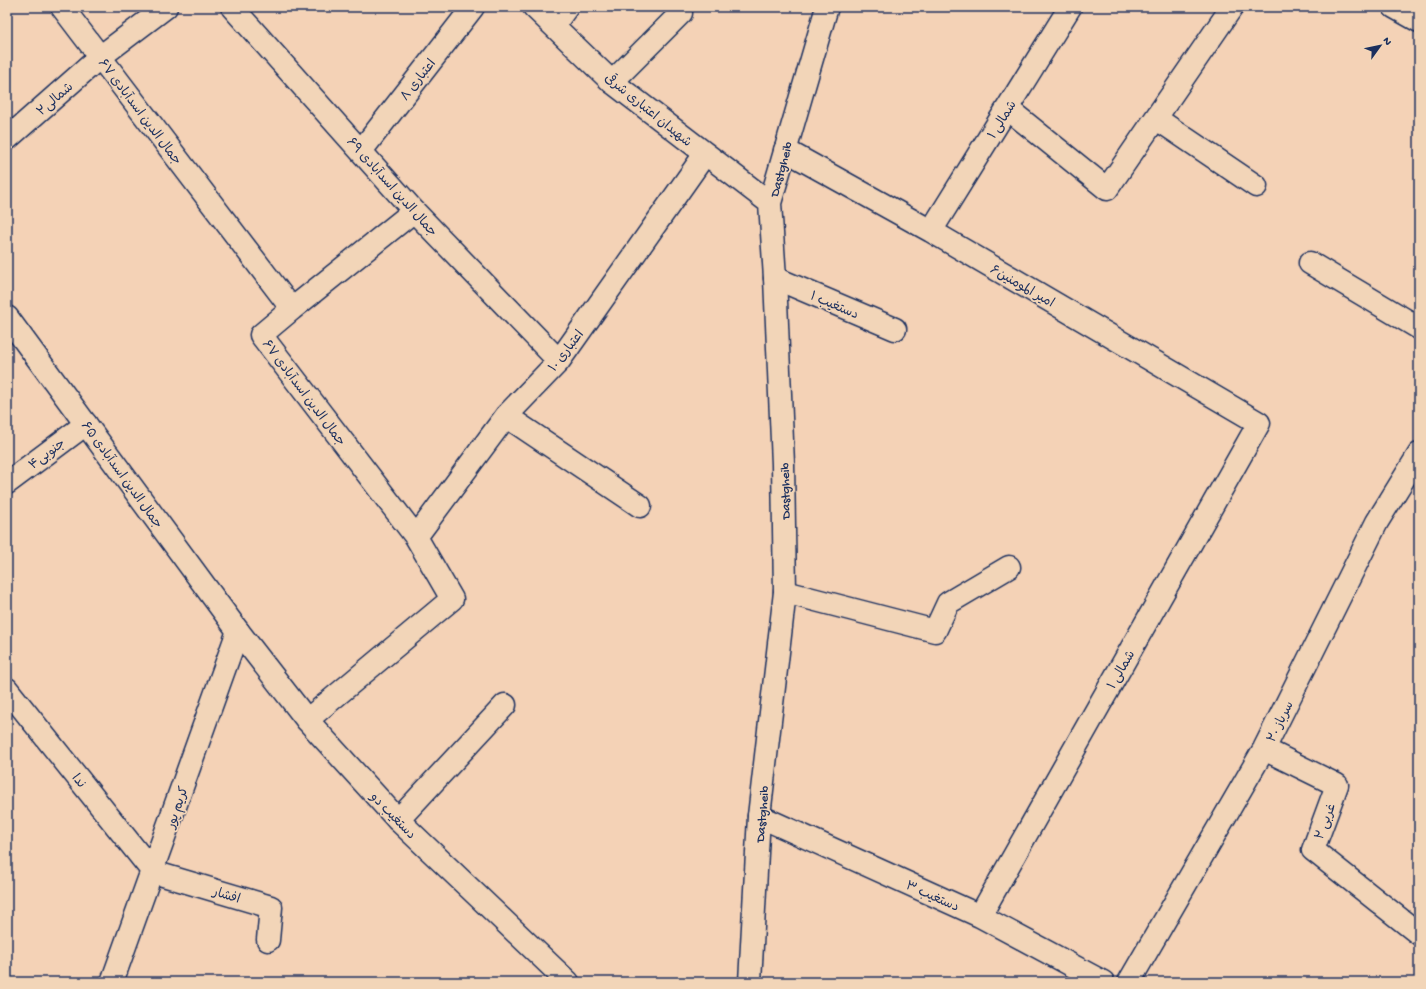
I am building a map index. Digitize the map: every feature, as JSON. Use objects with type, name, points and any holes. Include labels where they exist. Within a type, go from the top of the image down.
[{"type":"street","name":"جمال الدین اسدآبادی ۶۷","points":[[62,7],[292,309],[261,335],[416,537],[452,599],[307,720]]},
{"type":"street","name":"شمالی۲","points":[[7,139],[100,57],[166,7]]},
{"type":"street","name":"جمال الدین اسدآبادی ۶۹","points":[[232,7],[414,211],[559,361]]},
{"type":"street","name":"اعتباری ۸","points":[[361,151],[473,7]]},
{"type":"street","name":"شهیدان اعتباری شرقی","points":[[534,7],[612,82],[770,203]]},
{"type":"street","points":[[554,25],[567,7]]},
{"type":"street","name":"Dastgheib","points":[[750,982],[759,816],[785,592],[783,464],[776,278],[770,203],[827,7]]},
{"type":"street","name":"شمالی ۱","points":[[931,231],[1070,7]]},
{"type":"street","points":[[1008,109],[1107,189],[1157,119],[1232,7]]},
{"type":"street","points":[[1394,7],[1419,21]]},
{"type":"street","points":[[612,82],[680,14]]},
{"type":"street","points":[[1157,119],[1256,186]]},
{"type":"street","name":"امیر المومنین۶","points":[[785,150],[931,231],[1259,423]]},
{"type":"street","name":"اعتباری ۱۰","points":[[416,537],[506,416],[559,361],[705,154]]},
{"type":"street","points":[[292,309],[414,211]]},
{"type":"street","points":[[1310,263],[1419,328]]},
{"type":"street","name":"دستغیب ۱","points":[[776,278],[895,329]]},
{"type":"street","name":"جمال الدین اسدآبادی ۶۵","points":[[7,316],[238,631]]},
{"type":"street","points":[[506,416],[640,506]]},
{"type":"street","name":"شمالی ۱","points":[[980,916],[1259,423]]},
{"type":"street","name":"جنوبی۴","points":[[7,483],[86,424]]},
{"type":"street","name":"سرباز ۲۰","points":[[1129,982],[1264,749],[1378,522],[1419,454]]},
{"type":"street","points":[[785,592],[935,631],[948,603],[1009,567]]},
{"type":"street","name":"دستغیب دو","points":[[238,631],[307,720],[398,820],[568,982]]},
{"type":"street","name":"کریم پور","points":[[112,982],[153,872],[238,631]]},
{"type":"street","name":"ندا","points":[[7,689],[153,872]]},
{"type":"street","points":[[398,820],[505,705]]},
{"type":"street","name":"غربی ۲","points":[[1264,749],[1337,785],[1313,850],[1419,934]]},
{"type":"street","name":"دستغیب ۳","points":[[759,816],[980,916],[1103,982]]},
{"type":"street","name":"افشار","points":[[153,872],[271,907],[268,940]]}]
